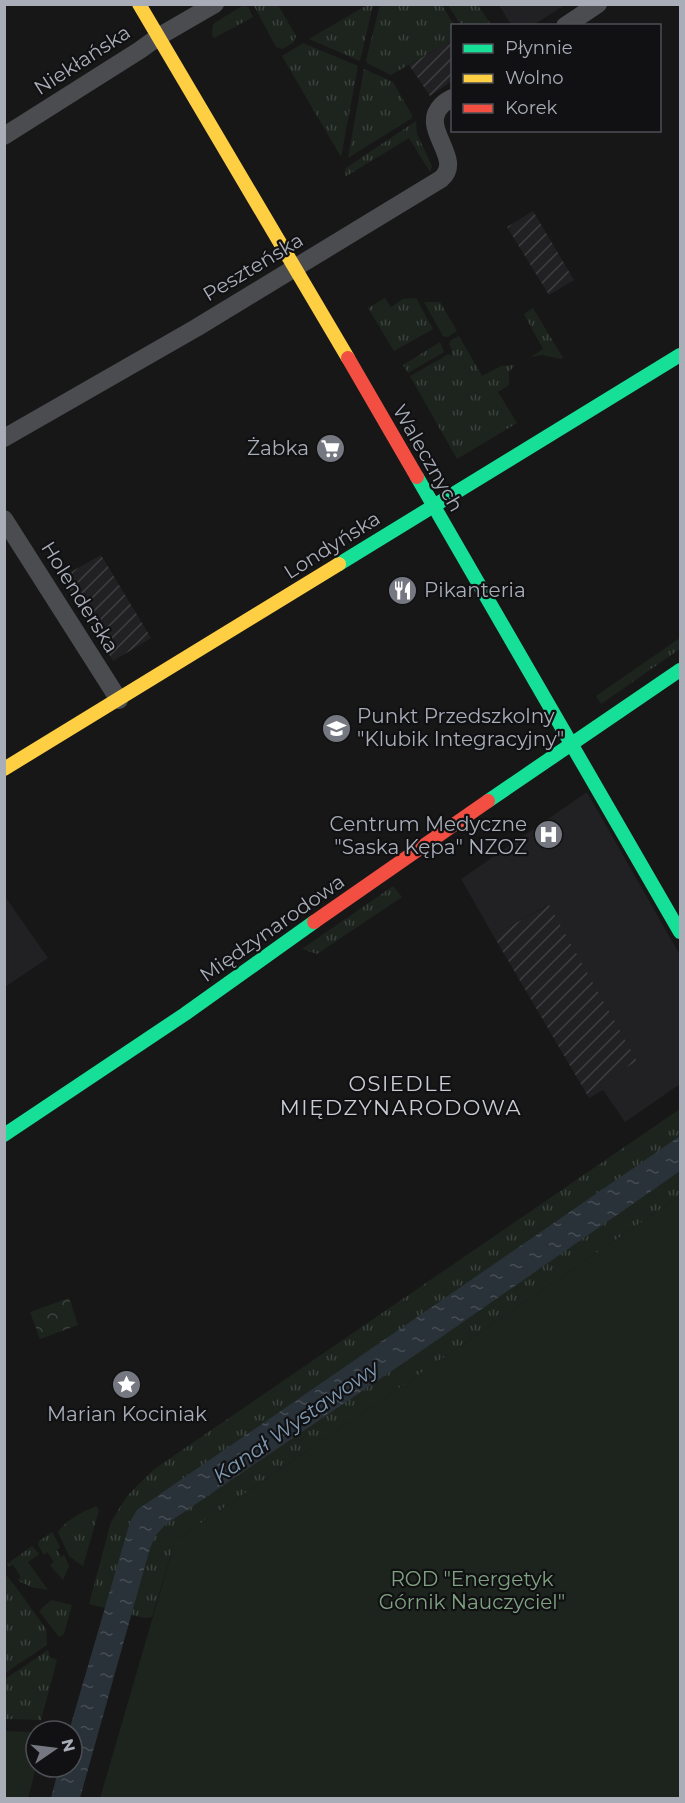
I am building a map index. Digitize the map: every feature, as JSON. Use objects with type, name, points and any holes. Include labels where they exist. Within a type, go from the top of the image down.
[{"type":"street","name":"Walecznych","points":[[139,4],[296,268],[681,932]]},
{"type":"street","name":"Niekłańska","points":[[4,136],[158,37],[215,4]]},
{"type":"street","points":[[568,24],[598,4]]},
{"type":"street","name":"Peszteńska","points":[[4,438],[196,328],[445,176],[449,164],[438,138],[435,120],[441,105],[451,99]]},
{"type":"street","name":"Londyńska","points":[[4,769],[681,354]]},
{"type":"street","name":"Holenderska","points":[[4,519],[118,700]]},
{"type":"street","name":"Międzynarodowa","points":[[4,1135],[178,1018],[394,865],[681,670]]},
{"type":"shaded area","points":[[499,5],[565,5],[535,24],[510,24]]},
{"type":"shaded area","points":[[451,41],[451,82],[430,96],[409,65]]},
{"type":"shaded area","points":[[533,211],[574,280],[549,295],[507,227]]},
{"type":"shaded area","points":[[101,555],[151,638],[113,661],[62,577]]},
{"type":"shaded area","points":[[587,792],[680,955],[680,1084],[625,1122],[599,1084],[637,1061],[548,905],[493,935],[461,879]]},
{"type":"shaded area","points":[[4,895],[48,958],[5,987],[4,987]]},
{"type":"shaded area","points":[[549,905],[637,1061],[599,1084],[603,1090],[589,1098],[493,935]]},
{"type":"green space","points":[[253,4],[278,5],[296,36],[294,42],[283,49],[276,47]]},
{"type":"green space","points":[[369,4],[373,5],[360,61],[309,39]]},
{"type":"green space","points":[[380,5],[442,5],[453,24],[451,24],[451,41],[391,75],[367,63]]},
{"type":"green space","points":[[448,5],[478,5],[490,24],[460,24]]},
{"type":"green space","points":[[242,6],[248,7],[253,17],[214,38],[213,24]]},
{"type":"green space","points":[[303,43],[358,66],[341,157],[282,56]]},
{"type":"green space","points":[[364,69],[393,82],[412,118],[348,158]]},
{"type":"green space","points":[[416,121],[417,134],[432,166],[430,172],[409,138],[345,177],[346,168]]},
{"type":"green space","points":[[385,298],[391,307],[403,299],[416,298],[433,329],[394,351],[368,308]]},
{"type":"green space","points":[[424,302],[440,302],[457,331],[448,337],[443,336]]},
{"type":"green space","points":[[533,308],[563,358],[542,355],[531,357],[543,349],[524,314]]},
{"type":"green space","points":[[459,336],[482,376],[501,366],[515,365],[509,372],[509,385],[498,392],[517,423],[457,459],[410,376],[449,354],[451,356],[452,351],[449,344],[451,340]]},
{"type":"green space","points":[[440,342],[444,352],[408,373],[403,365]]},
{"type":"green space","points":[[680,638],[680,649],[601,704],[596,696]]},
{"type":"green space","points":[[393,886],[402,897],[317,954],[302,949]]},
{"type":"green space","points":[[680,1109],[680,1196],[175,1541],[152,1617],[144,1618],[89,1604],[111,1522],[127,1496],[153,1470]]},
{"type":"green space","name":"ROD \"Energetyk Górnik Nauczyciel\"","points":[[680,1196],[680,1798],[100,1798],[175,1541]]},
{"type":"green space","points":[[69,1298],[78,1325],[40,1339],[30,1312]]},
{"type":"green space","points":[[96,1506],[99,1510],[83,1566],[69,1556],[58,1532],[80,1513]]},
{"type":"green space","points":[[52,1532],[60,1547],[57,1550],[61,1557],[64,1555],[69,1566],[63,1580],[50,1565],[54,1562],[47,1552],[44,1555],[38,1545],[39,1541]]},
{"type":"green space","points":[[32,1546],[39,1554],[28,1562],[48,1590],[31,1587],[19,1581],[21,1577],[13,1565],[9,1567],[7,1564]]},
{"type":"green space","points":[[5,1574],[46,1629],[47,1645],[5,1673]]},
{"type":"green space","points":[[51,1600],[72,1605],[64,1634],[59,1637],[39,1611]]},
{"type":"green space","points":[[48,1650],[50,1657],[57,1660],[41,1719],[5,1719],[5,1679]]},
{"type":"green space","points":[[5,1731],[24,1732],[24,1779],[33,1779],[28,1798],[5,1798]]},
{"type":"water","name":"Kanał Wystawowy","points":[[680,1136],[680,1171],[165,1525],[156,1535],[150,1548],[80,1798],[51,1798],[56,1779],[84,1779],[84,1719],[73,1719],[130,1522],[137,1510]]},
{"type":"traffic: fast","points":[[339,564],[680,355]]},
{"type":"traffic: fast","points":[[417,477],[680,932]]},
{"type":"traffic: fast","points":[[488,801],[680,670]]},
{"type":"traffic: fast","points":[[4,1135],[185,1014],[314,922]]},
{"type":"traffic: slow","points":[[139,4],[348,358]]},
{"type":"traffic: slow","points":[[4,769],[339,564]]},
{"type":"traffic: jam","points":[[348,358],[417,477]]},
{"type":"traffic: jam","points":[[314,922],[488,801]]},
{"type":"place","name":"Żabka","points":[[330,448]]},
{"type":"place","name":"Pikanteria","points":[[403,590]]},
{"type":"place","name":"Punkt Przedszkolny \"Klubik Integracyjny\"","points":[[336,728]]},
{"type":"place","name":"Centrum Medyczne \"Saska Kępa\" NZOZ","points":[[548,835]]},
{"type":"place","name":"Marian Kociniak","points":[[127,1384]]},
{"type":"district","name":"OSIEDLE MIĘDZYNARODOWA","points":[[401,1096]]}]
